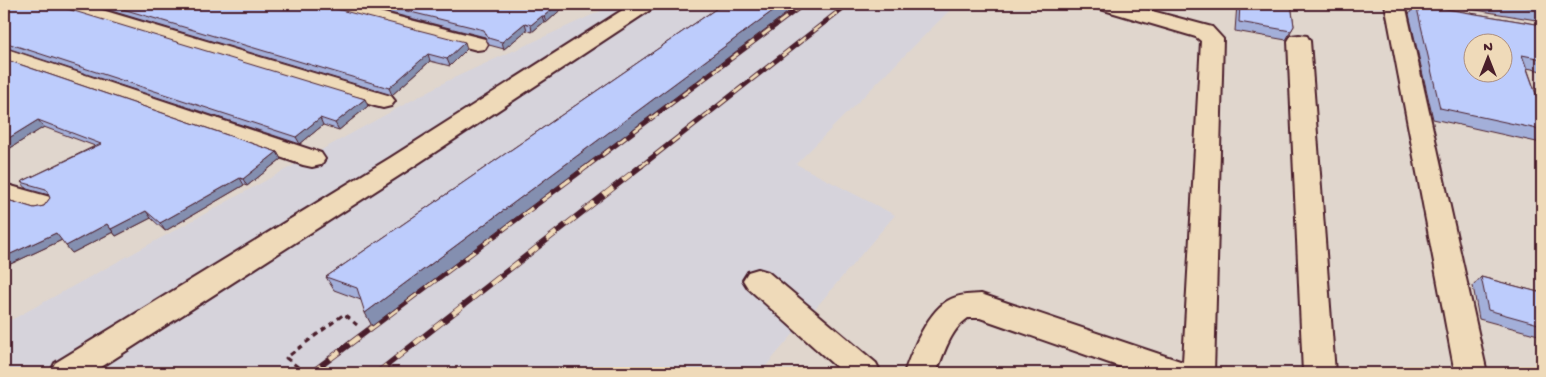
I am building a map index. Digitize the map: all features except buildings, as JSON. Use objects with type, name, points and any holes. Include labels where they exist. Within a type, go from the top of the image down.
[{"type":"street","points":[[61,4],[383,101]]},
{"type":"street","points":[[326,4],[477,44]]},
{"type":"street","points":[[66,373],[235,265],[399,164],[646,4]]},
{"type":"street","points":[[1104,4],[1137,8],[1204,32],[1212,39],[1198,373]]},
{"type":"street","points":[[1403,5],[1471,373]]},
{"type":"street","points":[[1299,41],[1319,373]]},
{"type":"street","points":[[4,55],[312,159]]},
{"type":"street","points":[[4,193],[41,204]]},
{"type":"street","points":[[758,280],[865,373]]},
{"type":"street","points":[[920,373],[941,327],[950,315],[962,307],[981,306],[1176,373]]},
{"type":"path","points":[[306,373],[286,358],[344,314],[357,325]]},
{"type":"shaded area","points":[[616,4],[956,4],[796,164],[895,215],[760,373],[4,373],[4,324],[447,81]]},
{"type":"railway","points":[[586,167],[804,4]]},
{"type":"railway","points":[[640,167],[848,4]]},
{"type":"railway","points":[[311,373],[587,166]]},
{"type":"railway","points":[[377,373],[641,166]]}]
